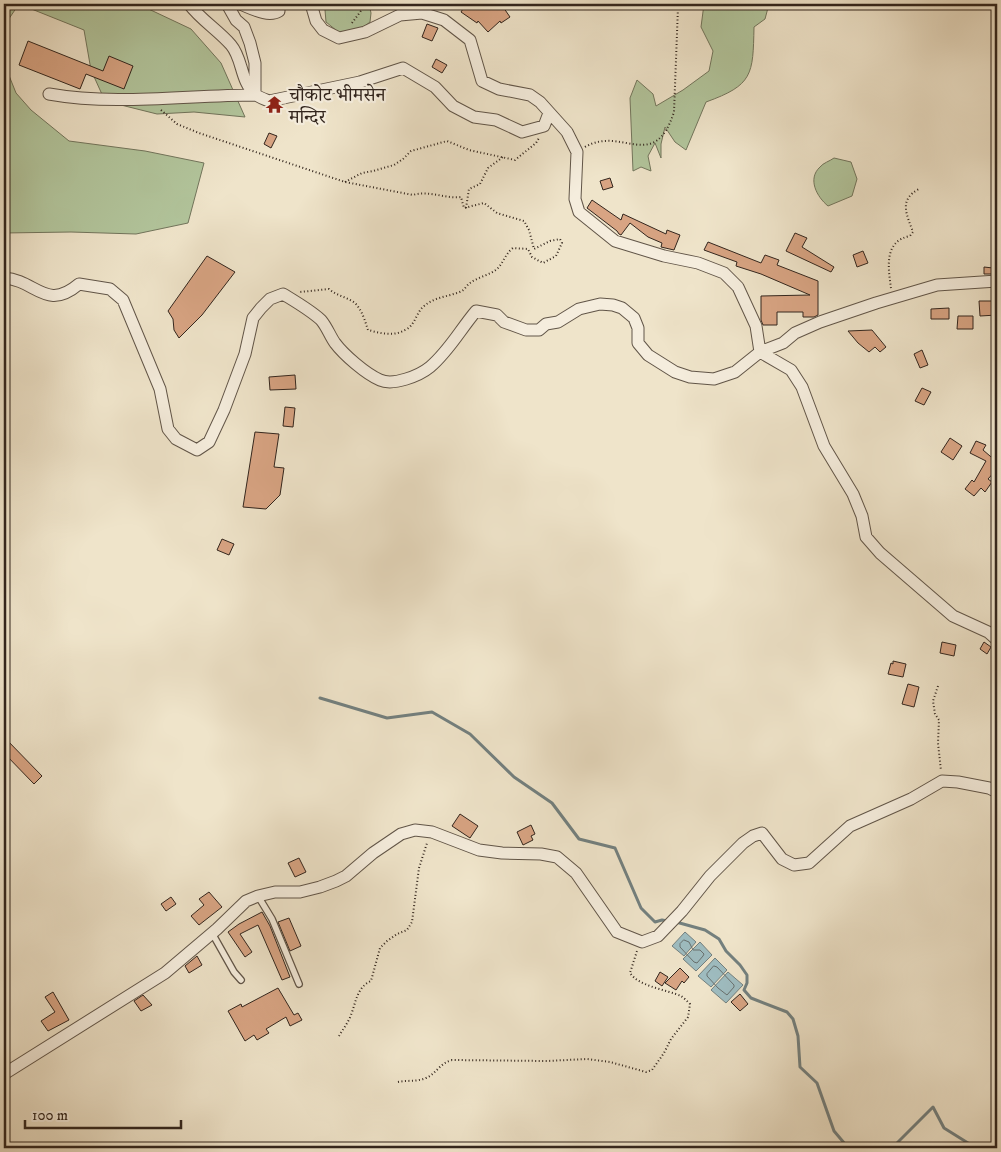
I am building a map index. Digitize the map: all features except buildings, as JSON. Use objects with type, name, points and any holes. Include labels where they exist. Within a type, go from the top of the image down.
[{"type":"street","points":[[189,4],[211,28],[231,45],[236,53],[242,74],[255,94],[269,102],[360,82],[403,68],[435,87],[453,106],[474,117],[496,120],[522,132],[544,126],[549,113]]},
{"type":"street","points":[[227,4],[236,20],[244,27],[250,42],[255,62],[255,94]]},
{"type":"street","points":[[240,4],[257,11],[275,14],[279,11],[280,4]]},
{"type":"street","points":[[311,4],[316,21],[323,30],[339,38],[365,32],[400,15],[422,13],[444,20],[470,40],[482,80],[499,89],[530,95],[540,102],[567,132],[577,152],[575,199],[579,212],[614,241],[664,256],[698,262],[724,272],[738,288],[756,326],[760,352]]},
{"type":"street","points":[[49,94],[76,98],[147,99],[255,94]]},
{"type":"street","points":[[4,278],[10,278],[26,284],[41,293],[56,296],[70,292],[79,284],[110,289],[123,300],[160,388],[168,429],[176,440],[197,450],[209,442],[224,410],[245,354],[254,318],[270,299],[283,294],[322,321],[336,345],[360,367],[381,381],[401,381],[429,368],[452,344],[476,310],[497,315],[504,322],[526,330],[539,330],[546,324],[558,322],[579,309],[600,304],[613,304],[622,308],[634,318],[638,328],[638,342],[648,355],[675,372],[690,377],[714,379],[735,372],[760,352],[783,344],[794,333],[820,322],[888,299],[937,286],[997,281]]},
{"type":"street","points":[[760,352],[791,370],[802,387],[824,446],[853,494],[862,516],[866,537],[880,553],[953,616],[988,632],[997,640]]},
{"type":"street","points":[[4,1074],[165,973],[212,933],[246,900],[275,892],[300,892],[320,887],[346,876],[373,853],[401,834],[415,830],[432,832],[479,850],[502,853],[541,854],[557,857],[576,873],[617,932],[642,942],[658,936],[682,912],[710,876],[743,843],[753,836],[762,833],[782,858],[794,865],[810,863],[850,826],[910,799],[942,781],[989,788],[997,792]]},
{"type":"lane","points":[[258,896],[272,919],[299,984]]},
{"type":"lane","points":[[212,933],[234,972],[241,980]]},
{"type":"path","points":[[339,38],[360,14],[366,4]]},
{"type":"path","points":[[577,152],[593,142],[606,140],[648,145],[657,142],[669,128],[674,112],[678,7],[680,4]]},
{"type":"path","points":[[147,99],[177,124],[234,146],[345,182],[413,195],[421,192],[452,198],[461,197],[464,208],[466,208]]},
{"type":"path","points":[[345,182],[362,173],[394,165],[411,152],[447,141],[469,150],[515,160],[536,143],[544,126]]},
{"type":"path","points":[[466,208],[469,189],[480,184],[488,168],[503,157]]},
{"type":"path","points":[[888,299],[892,292],[889,272],[890,250],[894,243],[910,236],[913,232],[906,212],[906,205],[908,198],[919,189]]},
{"type":"path","points":[[283,294],[329,289],[337,296],[355,303],[363,314],[368,330],[386,335],[406,330],[415,321],[422,308],[434,299],[463,290],[476,278],[496,269],[506,254],[513,248],[528,249],[532,257],[543,263],[556,256],[562,243],[560,239],[534,249],[529,230],[524,222],[497,213],[484,203],[466,208]]},
{"type":"path","points":[[938,686],[933,701],[938,720],[938,743],[942,781]]},
{"type":"path","points":[[339,1036],[350,1016],[359,990],[371,981],[380,948],[397,934],[407,930],[412,922],[419,868],[429,835],[432,832]]},
{"type":"path","points":[[398,1082],[409,1082],[427,1078],[446,1061],[452,1060],[547,1061],[587,1059],[610,1062],[638,1071],[646,1072],[652,1070],[671,1039],[688,1017],[690,1004],[682,996],[662,991],[633,978],[630,973],[642,942]]},
{"type":"green space","points":[[4,4],[19,4],[4,26]]},
{"type":"green space","points":[[19,4],[138,4],[191,29],[221,63],[245,117],[194,112],[157,114],[105,101],[91,70],[84,30]]},
{"type":"green space","points":[[328,4],[369,4],[370,22],[354,34],[342,35],[326,22],[325,10]]},
{"type":"green space","points":[[704,4],[723,7],[726,4],[769,4],[765,19],[754,27],[751,67],[742,83],[733,90],[706,102],[686,150],[675,142],[665,127],[661,144],[661,158],[655,143],[648,156],[651,171],[641,167],[633,171],[630,98],[637,80],[653,94],[656,106],[683,90],[709,71],[713,51],[701,27]]},
{"type":"green space","points":[[4,63],[16,93],[31,110],[69,141],[145,151],[204,163],[188,223],[136,234],[71,232],[4,233]]},
{"type":"green space","points":[[834,158],[851,162],[857,179],[852,196],[828,206],[817,193],[814,177],[821,166]]},
{"type":"water","points":[[685,932],[696,942],[684,956],[672,946]]},
{"type":"water","points":[[700,942],[712,955],[696,971],[683,959]]},
{"type":"water","points":[[715,958],[727,970],[711,987],[698,976]]},
{"type":"water","points":[[728,972],[743,985],[726,1003],[711,990]]},
{"type":"waterway","points":[[320,698],[387,718],[432,712],[470,734],[514,777],[552,803],[579,839],[615,848],[641,908],[655,922],[667,921]]},
{"type":"waterway","points":[[676,922],[705,930],[719,939],[726,951],[747,975],[747,983],[744,990],[751,998],[787,1012],[793,1019],[798,1036],[800,1067],[817,1083],[834,1131],[845,1144],[893,1147],[933,1107],[944,1128],[976,1148]]},
{"type":"place","name":"चौकोट भीमसेन मन्दिर","points":[[275,105]]}]
